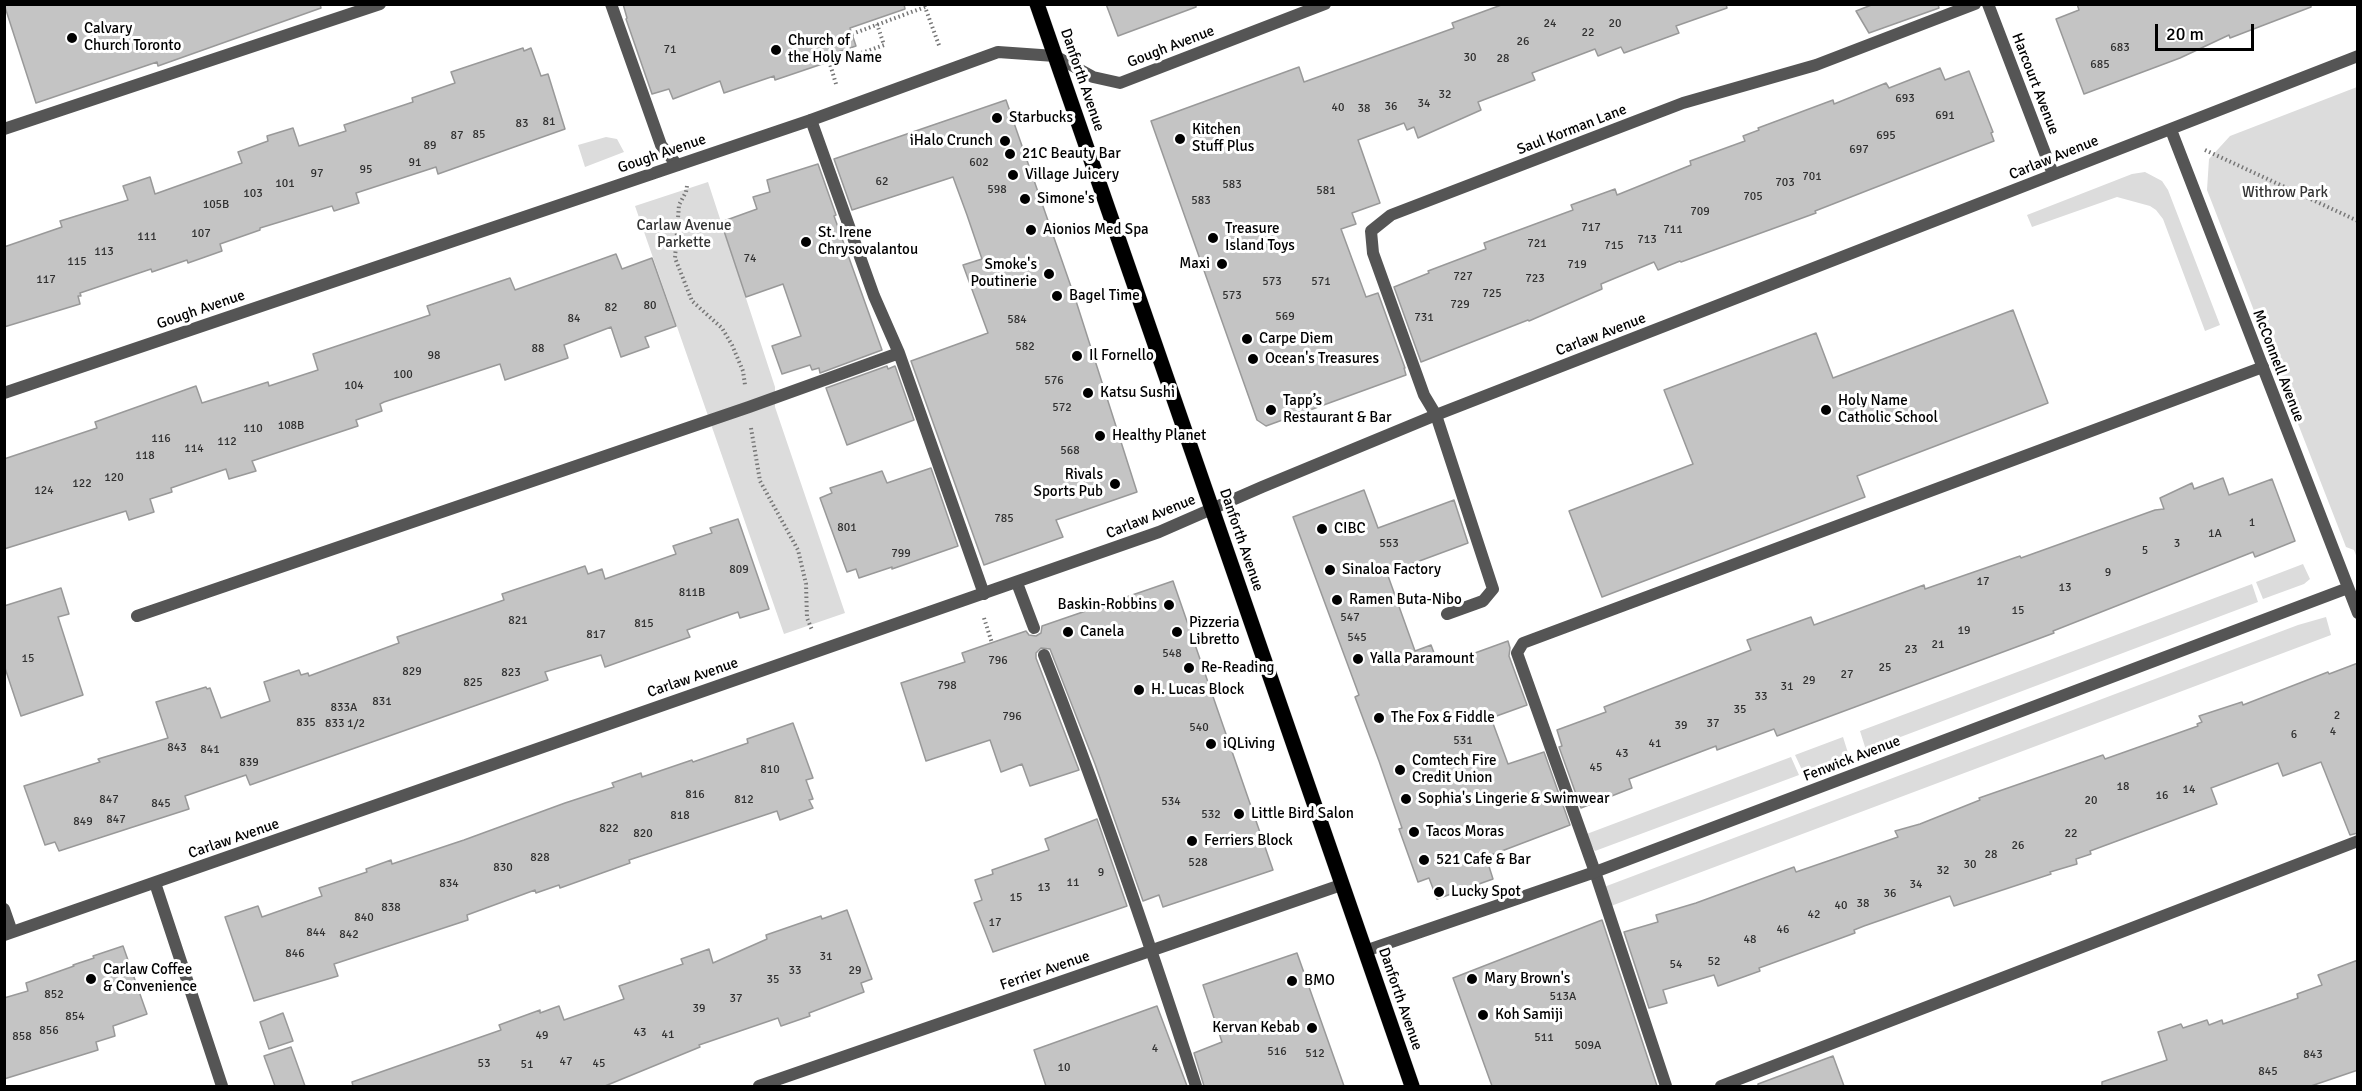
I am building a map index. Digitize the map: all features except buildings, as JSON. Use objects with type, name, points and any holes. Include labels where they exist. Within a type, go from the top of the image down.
[{"type":"main road","name":"Danforth Avenue","points":[[1037,4],[1412,1086]]},
{"type":"street","points":[[4,129],[380,4]]},
{"type":"street","points":[[611,4],[661,146],[677,165]]},
{"type":"street","name":"Gough Avenue","points":[[4,393],[811,120],[998,52],[1055,56],[1093,77],[1120,83],[1325,4]]},
{"type":"street","name":"Saul Korman Lane","points":[[1436,415],[1424,395],[1373,253],[1371,231],[1392,215],[1683,104],[1816,65],[1975,4]]},
{"type":"street","name":"Harcourt Avenue","points":[[1988,4],[2053,174]]},
{"type":"street","name":"Carlaw Avenue","points":[[8,933],[1159,532],[1436,415],[2358,56]]},
{"type":"street","points":[[811,120],[874,296],[899,353],[984,594]]},
{"type":"street","name":"McConnell Avenue","points":[[2170,130],[2358,613]]},
{"type":"street","points":[[137,616],[738,411],[899,353]]},
{"type":"street","points":[[1666,1086],[1595,872],[1517,653],[1523,643],[2263,367]]},
{"type":"street","points":[[1436,415],[1493,589],[1482,601],[1447,614]]},
{"type":"street","points":[[1017,583],[1035,628]]},
{"type":"street","name":"Fenwick Avenue","points":[[1365,951],[1595,872],[2348,588]]},
{"type":"street","points":[[1044,655],[1081,748],[1196,1086]]},
{"type":"street","points":[[1721,1086],[2358,841]]},
{"type":"street","points":[[154,883],[222,1086]]},
{"type":"street","name":"Ferrier Avenue","points":[[759,1086],[1341,885]]},
{"type":"street","points":[[4,909],[8,933]]},
{"type":"path","points":[[852,34],[925,8],[940,48]]},
{"type":"path","points":[[836,84],[830,64],[884,45],[877,24]]},
{"type":"path","points":[[2205,150],[2358,221]]},
{"type":"path","points":[[984,618],[992,643]]},
{"type":"green space","name":"Withrow Park","points":[[2357,87],[2357,558],[2354,550],[2346,547],[2207,190],[2209,159],[2230,136]]},
{"type":"green space","points":[[606,137],[617,139],[624,152],[585,167],[578,145]]},
{"type":"green space","points":[[2145,172],[2162,181],[2168,190],[2220,325],[2205,331],[2163,219],[2150,206],[2117,197],[2032,227],[2027,215],[2132,174]]},
{"type":"green space","name":"Carlaw Avenue Parkette","points":[[708,182],[775,387],[775,407],[845,613],[784,634],[635,206]]},
{"type":"green space","points":[[2303,564],[2310,579],[2304,584],[2263,599],[2256,582]]},
{"type":"green space","points":[[2252,584],[2258,602],[1866,750],[1860,731]]},
{"type":"green space","points":[[2326,617],[2331,635],[1611,906],[1604,887],[2298,625]]},
{"type":"green space","points":[[1843,737],[1849,756],[1803,772],[1795,755]]},
{"type":"green space","points":[[1791,757],[1799,775],[1595,851],[1584,835]]},
{"type":"place","name":"Calvary Church Toronto","points":[[72,38]]},
{"type":"place","name":"Church of the Holy Name","points":[[776,50]]},
{"type":"place","name":"Starbucks","points":[[997,118]]},
{"type":"place","name":"Kitchen Stuff Plus","points":[[1180,139]]},
{"type":"place","name":"iHalo Crunch","points":[[1005,141]]},
{"type":"place","name":"21C Beauty Bar","points":[[1010,154]]},
{"type":"place","name":"Village Juicery","points":[[1013,175]]},
{"type":"place","name":"Simone's","points":[[1025,199]]},
{"type":"place","name":"Aionios Med Spa","points":[[1031,230]]},
{"type":"place","name":"Treasure Island Toys","points":[[1213,238]]},
{"type":"place","name":"St. Irene Chrysovalantou","points":[[806,242]]},
{"type":"place","name":"Maxi","points":[[1222,264]]},
{"type":"place","name":"Smoke's Poutinerie","points":[[1049,274]]},
{"type":"place","name":"Bagel Time","points":[[1057,296]]},
{"type":"place","name":"Carpe Diem","points":[[1247,339]]},
{"type":"place","name":"Il Fornello","points":[[1077,356]]},
{"type":"place","name":"Ocean's Treasures","points":[[1253,359]]},
{"type":"place","name":"Katsu Sushi","points":[[1088,393]]},
{"type":"place","name":"Tapp’s Restaurant & Bar","points":[[1271,410]]},
{"type":"place","name":"Holy Name Catholic School","points":[[1826,410]]},
{"type":"place","name":"Healthy Planet","points":[[1100,436]]},
{"type":"place","name":"Rivals Sports Pub","points":[[1115,484]]},
{"type":"place","name":"CIBC","points":[[1322,529]]},
{"type":"place","name":"Sinaloa Factory","points":[[1330,570]]},
{"type":"place","name":"Ramen Buta-Nibo","points":[[1337,600]]},
{"type":"place","name":"Baskin-Robbins","points":[[1169,605]]},
{"type":"place","name":"Canela","points":[[1068,632]]},
{"type":"place","name":"Pizzeria Libretto","points":[[1177,632]]},
{"type":"place","name":"Yalla Paramount","points":[[1358,659]]},
{"type":"place","name":"Re-Reading","points":[[1189,668]]},
{"type":"place","name":"H. Lucas Block","points":[[1139,690]]},
{"type":"place","name":"The Fox & Fiddle","points":[[1379,718]]},
{"type":"place","name":"iQLiving","points":[[1211,744]]},
{"type":"place","name":"Comtech Fire Credit Union","points":[[1400,770]]},
{"type":"place","name":"Sophia's Lingerie & Swimwear","points":[[1406,799]]},
{"type":"place","name":"Little Bird Salon","points":[[1239,814]]},
{"type":"place","name":"Tacos Moras","points":[[1414,832]]},
{"type":"place","name":"Ferriers Block","points":[[1192,841]]},
{"type":"place","name":"521 Cafe & Bar","points":[[1424,860]]},
{"type":"place","name":"Lucky Spot","points":[[1439,892]]},
{"type":"place","name":"Carlaw Coffee & Convenience","points":[[91,979]]},
{"type":"place","name":"Mary Brown's","points":[[1472,979]]},
{"type":"place","name":"BMO","points":[[1292,981]]},
{"type":"place","name":"Koh Samiji","points":[[1483,1015]]},
{"type":"place","name":"Kervan Kebab","points":[[1312,1028]]}]
